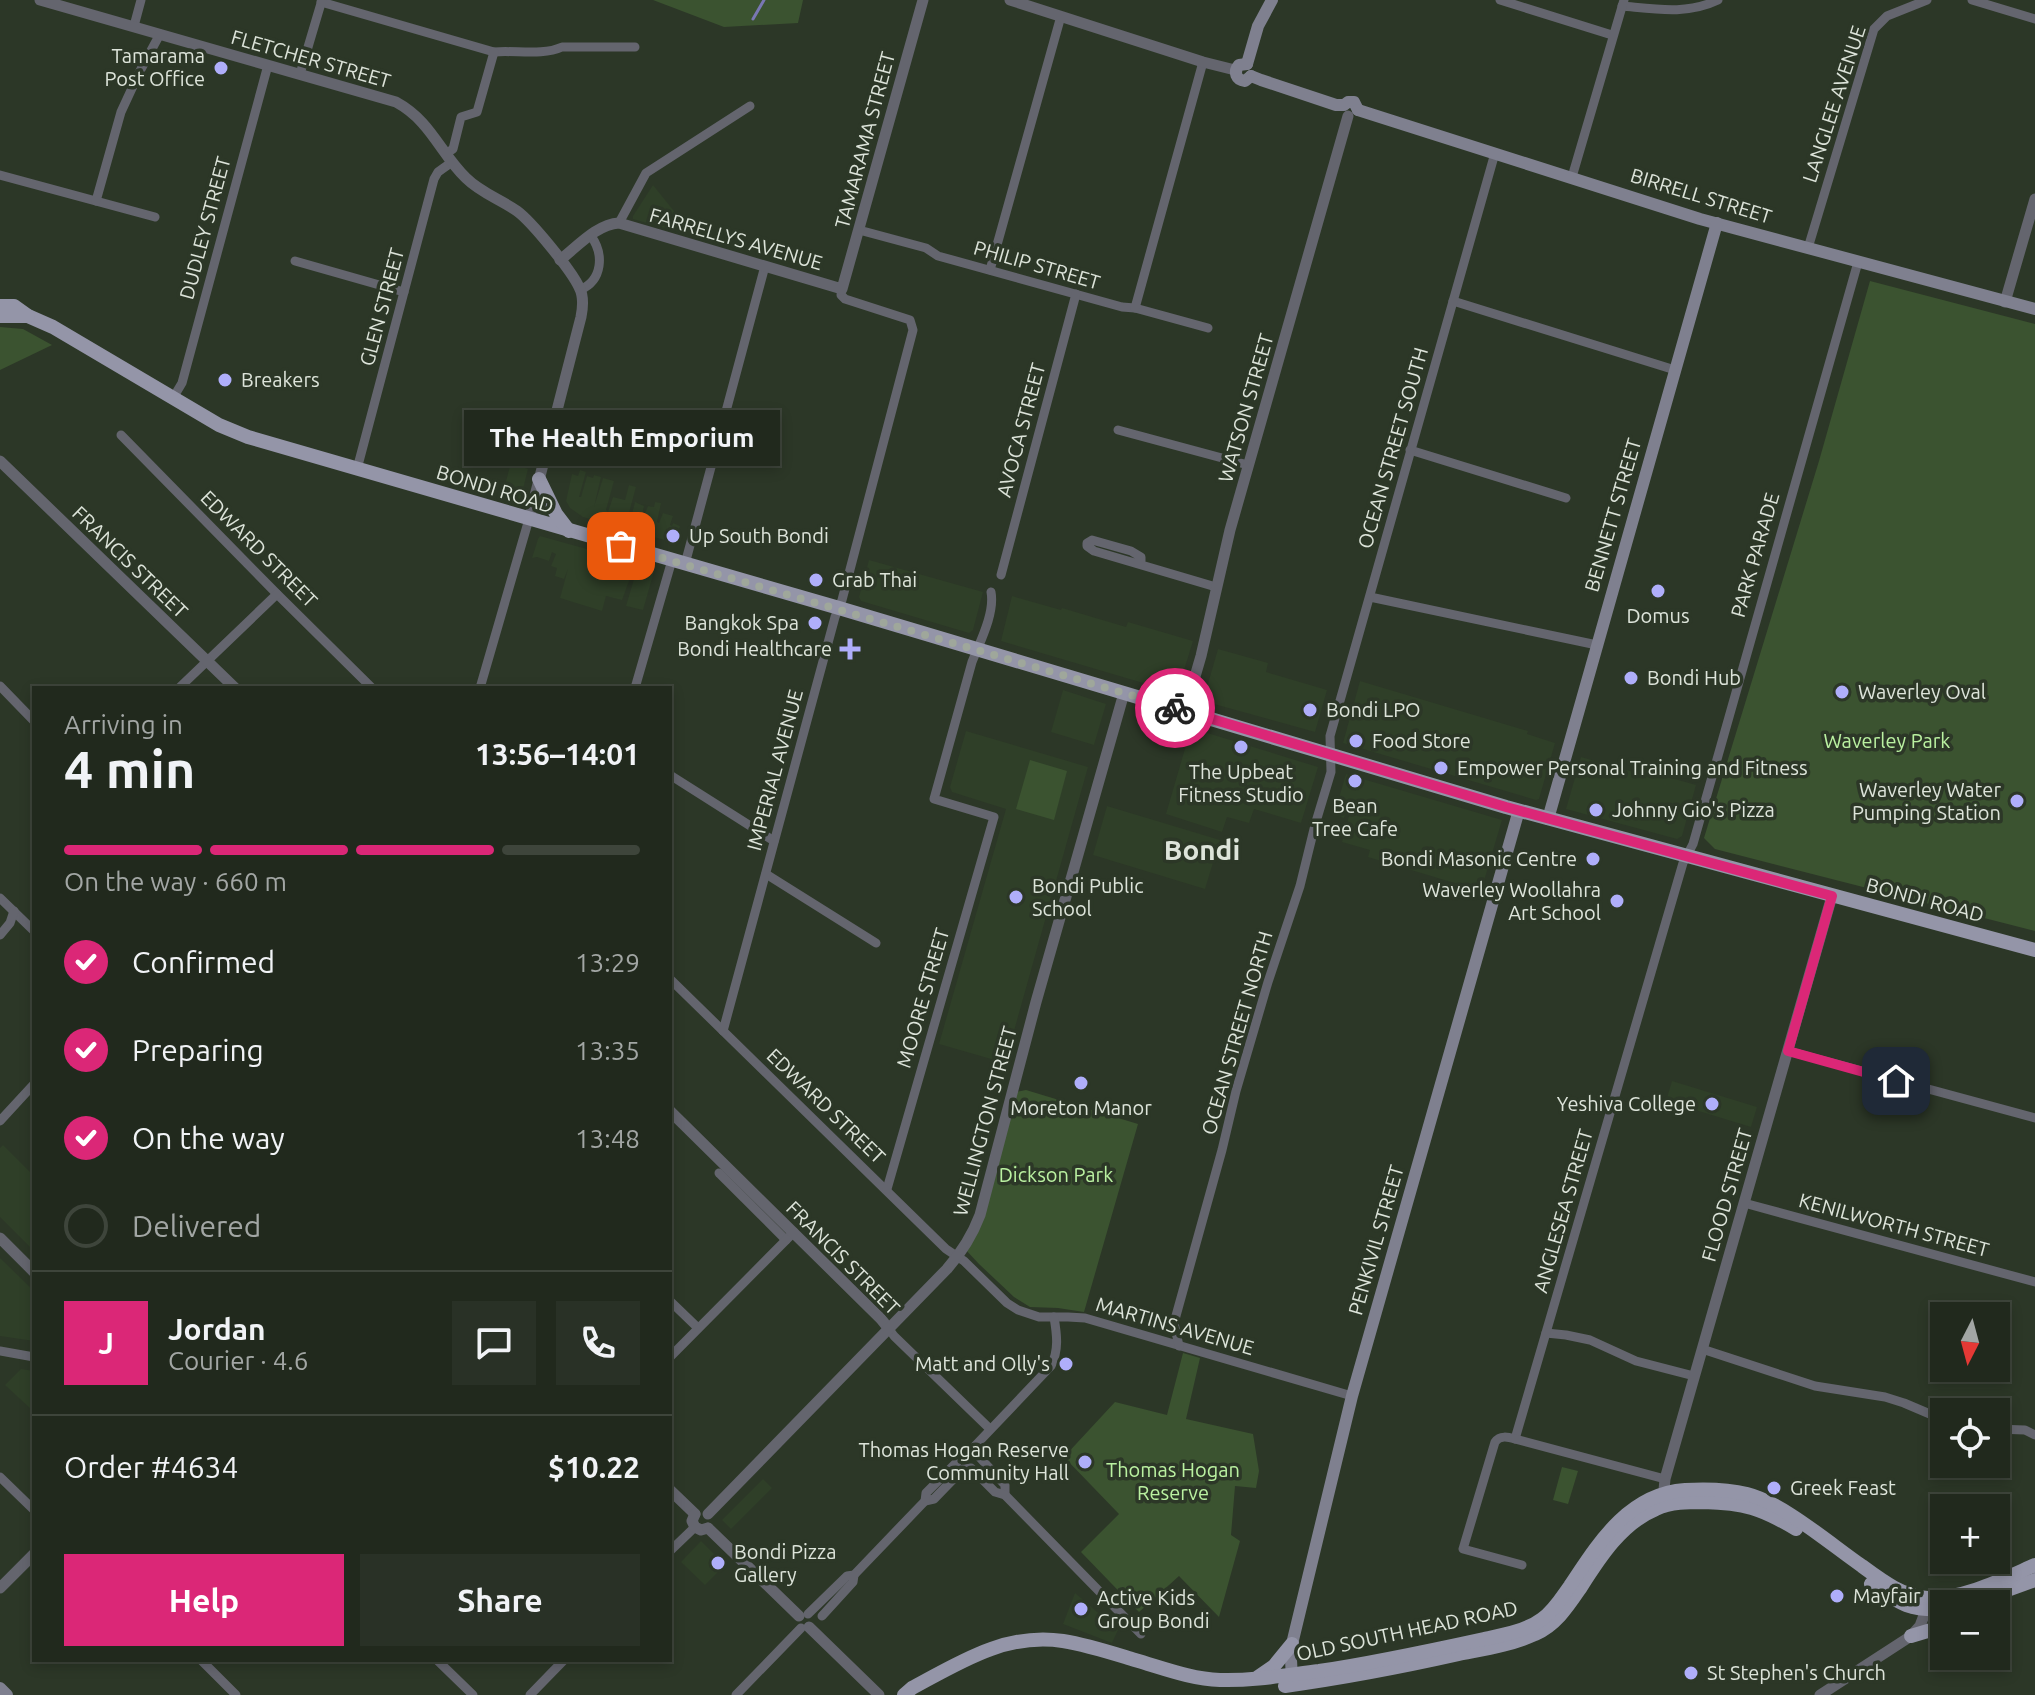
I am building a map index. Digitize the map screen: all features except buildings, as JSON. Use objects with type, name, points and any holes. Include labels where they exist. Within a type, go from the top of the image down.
[{"type":"main road","points":[[1244,70],[1258,26],[1272,0]]},
{"type":"main road","name":"BIRRELL STREET","points":[[1244,70],[1350,110],[1717,223],[2035,309]]},
{"type":"main road","name":"BENNETT STREET","points":[[1548,819],[1717,223]]},
{"type":"main road","name":"BONDI ROAD","points":[[0,306],[14,306],[234,432],[1548,819],[2035,950]]},
{"type":"main road","name":"BONDI ROAD","points":[[0,316],[28,316]]},
{"type":"main road","points":[[539,479],[569,531]]},
{"type":"main road","name":"PENKIVIL STREET","points":[[1292,1685],[1292,1644],[1352,1396],[1519,810]]},
{"type":"main road","name":"OLD SOUTH HEAD ROAD","points":[[1664,1493],[1676,1503],[1750,1506],[1806,1535],[1897,1601],[1914,1608],[1929,1604]]},
{"type":"main road","name":"OLD SOUTH HEAD ROAD","points":[[920,1695],[997,1655],[1018,1650],[1043,1648],[1085,1655],[1190,1685],[1239,1689],[1292,1685],[1388,1670],[1496,1646],[1538,1633],[1559,1618],[1619,1536],[1664,1493]]},
{"type":"main road","name":"OLD SOUTH HEAD ROAD","points":[[904,1695],[984,1651],[1035,1639],[1076,1643],[1194,1677],[1255,1679],[1292,1685],[1389,1659],[1510,1633],[1532,1625],[1548,1614],[1604,1536],[1640,1504],[1664,1493]]},
{"type":"main road","points":[[1929,1604],[2035,1565]]},
{"type":"main road","points":[[2008,1590],[2035,1580]]},
{"type":"main road","points":[[1911,1636],[1930,1630]]},
{"type":"main road","points":[[1255,1679],[1274,1666],[1292,1644]]},
{"type":"main road","points":[[1306,1695],[1321,1681]]},
{"type":"main road","points":[[0,1688],[7,1695]]},
{"type":"street","name":"FLETCHER STREET","points":[[40,0],[403,106],[429,130],[464,177],[523,216],[560,260],[580,290]]},
{"type":"street","points":[[134,26],[141,0]]},
{"type":"street","name":"TAMARAMA STREET","points":[[842,289],[923,0]]},
{"type":"street","name":"BIRRELL STREET","points":[[1010,0],[1203,62],[1244,70]]},
{"type":"street","points":[[1500,0],[1612,35]]},
{"type":"street","points":[[1572,177],[1623,3],[1684,10],[1718,0]]},
{"type":"street","name":"LANGLEE AVENUE","points":[[1808,248],[1874,29],[1887,16],[1927,0]]},
{"type":"street","points":[[1972,0],[2035,19]]},
{"type":"street","points":[[300,74],[322,1],[494,52],[552,52],[562,47],[635,47]]},
{"type":"street","points":[[990,270],[1061,16]]},
{"type":"street","points":[[96,201],[121,112],[160,34]]},
{"type":"street","name":"GLEN STREET","points":[[357,469],[434,179],[453,149],[461,117],[477,112],[494,52]]},
{"type":"street","points":[[1135,308],[1203,62]]},
{"type":"street","name":"DUDLEY STREET","points":[[173,398],[182,383],[268,65]]},
{"type":"street","points":[[560,260],[609,224],[619,223],[646,173],[750,106]]},
{"type":"street","name":"WATSON STREET","points":[[1185,711],[1248,465],[1350,110]]},
{"type":"street","name":"OCEAN STREET SOUTH","points":[[1331,754],[1330,736],[1495,153]]},
{"type":"street","points":[[0,175],[155,217]]},
{"type":"street","points":[[2005,302],[2035,199]]},
{"type":"street","name":"FARRELLYS AVENUE","points":[[619,223],[842,289]]},
{"type":"street","name":"PHILIP STREET","points":[[859,230],[926,248],[938,256],[1208,328]]},
{"type":"street","points":[[481,686],[529,519],[581,317],[583,303],[580,290],[594,281],[599,266],[600,250],[591,236]]},
{"type":"street","points":[[295,261],[404,292]]},
{"type":"street","name":"PARK PARADE","points":[[1686,856],[1693,844],[1858,262]]},
{"type":"street","points":[[636,686],[679,562],[765,266]]},
{"type":"street","name":"IMPERIAL AVENUE","points":[[723,1031],[842,600],[913,327],[907,318],[845,299],[841,295],[842,289]]},
{"type":"street","name":"AVOCA STREET","points":[[1001,575],[1076,294]]},
{"type":"street","points":[[1453,301],[1675,370]]},
{"type":"street","points":[[1118,430],[1248,465]]},
{"type":"street","name":"EDWARD STREET","points":[[121,435],[370,686]]},
{"type":"street","points":[[1410,450],[1566,498]]},
{"type":"street","name":"FRANCIS STREET","points":[[0,461],[233,686]]},
{"type":"street","points":[[1141,563],[1141,557],[1131,551],[1092,540],[1087,543],[1094,551],[1216,587]]},
{"type":"street","points":[[977,650],[991,606],[991,592]]},
{"type":"street","points":[[181,686],[277,594]]},
{"type":"street","points":[[1370,597],[1597,645]]},
{"type":"street","name":"MOORE STREET","points":[[887,1189],[994,817],[934,799],[977,650]]},
{"type":"street","points":[[0,686],[32,719]]},
{"type":"street","name":"WELLINGTON STREET","points":[[708,1514],[958,1257],[972,1234],[980,1215],[1036,1002],[1124,693]]},
{"type":"street","name":"OCEAN STREET NORTH","points":[[1157,1340],[1174,1323],[1236,1091],[1300,886],[1331,772],[1331,754]]},
{"type":"street","points":[[672,776],[774,841]]},
{"type":"street","name":"ANGLESEA STREET","points":[[1515,1439],[1686,856]]},
{"type":"street","points":[[766,874],[876,943]]},
{"type":"street","name":"FLOOD STREET","points":[[1664,1493],[1694,1376],[1832,896]]},
{"type":"street","points":[[0,898],[32,929]]},
{"type":"street","points":[[0,935],[10,923],[14,911]]},
{"type":"street","name":"EDWARD STREET","points":[[672,981],[946,1249],[958,1257]]},
{"type":"street","points":[[1788,1051],[2035,1118]]},
{"type":"street","points":[[0,1121],[32,1086]]},
{"type":"street","name":"FRANCIS STREET","points":[[672,1113],[790,1236]]},
{"type":"street","name":"FRANCIS STREET","points":[[719,1173],[881,1319],[894,1336],[990,1429]]},
{"type":"street","name":"KENILWORTH STREET","points":[[1744,1203],[2035,1282]]},
{"type":"street","points":[[672,1355],[790,1236]]},
{"type":"street","points":[[0,1238],[32,1270]]},
{"type":"street","name":"MARTINS AVENUE","points":[[958,1257],[1012,1307],[1034,1316],[1085,1318],[1352,1396]]},
{"type":"street","points":[[672,1303],[698,1328]]},
{"type":"street","points":[[925,1501],[926,1493],[1051,1366],[1057,1346],[1054,1317]]},
{"type":"street","name":"OCEAN STREET NORTH","points":[[1174,1323],[1179,1346]]},
{"type":"street","points":[[1546,1333],[1590,1340],[1636,1361],[1694,1376]]},
{"type":"street","points":[[1702,1349],[1815,1386],[1885,1397],[1930,1414]]},
{"type":"street","points":[[0,1351],[32,1357]]},
{"type":"street","points":[[2010,1429],[2025,1430],[2035,1435]]},
{"type":"street","points":[[1522,1565],[1463,1549],[1495,1442],[1502,1437],[1664,1493]]},
{"type":"street","points":[[972,1449],[1005,1485],[1005,1495]]},
{"type":"street","points":[[822,1616],[853,1582],[854,1575],[925,1501],[934,1499],[967,1467],[995,1492],[1005,1495],[1141,1634]]},
{"type":"street","points":[[0,1477],[32,1508]]},
{"type":"street","points":[[672,1492],[695,1514]]},
{"type":"street","points":[[672,1549],[701,1527],[711,1519],[708,1514],[701,1511],[695,1514],[692,1521],[701,1527],[804,1621],[879,1695]]},
{"type":"street","points":[[0,1588],[32,1556]]},
{"type":"street","points":[[736,1695],[847,1576],[854,1575]]},
{"type":"street","points":[[1820,1695],[1911,1636],[1920,1626],[1929,1604]]},
{"type":"street","points":[[203,1662],[236,1695]]},
{"type":"street","points":[[439,1662],[473,1695]]},
{"type":"street","points":[[530,1695],[562,1662]]},
{"type":"shaded area","points":[[653,185],[690,231],[686,234],[633,219]]},
{"type":"shaded area","points":[[513,455],[525,458],[522,467],[528,469],[520,501],[502,496]]},
{"type":"shaded area","points":[[580,470],[586,472],[579,497],[587,476],[601,477],[594,507],[603,478],[614,481],[608,512],[613,497],[625,500],[629,485],[636,487],[629,513],[632,514],[635,502],[644,506],[644,516],[648,506],[661,503],[657,522],[663,513],[673,516],[670,525],[680,526],[675,543],[583,517],[570,508],[566,501],[572,474],[578,476]]},
{"type":"shaded area","points":[[540,536],[655,568],[643,610],[626,606],[634,579],[630,578],[622,600],[606,596],[602,611],[560,598],[568,569],[564,579],[555,576],[557,568],[551,566],[556,554],[552,552],[549,561],[532,558]]},
{"type":"shaded area","points":[[869,560],[983,592],[973,630],[969,633],[861,601],[859,597]]},
{"type":"shaded area","points":[[1012,596],[1126,627],[1128,622],[1193,641],[1177,693],[1001,641]]},
{"type":"shaded area","points":[[1218,649],[1268,663],[1266,672],[1327,690],[1315,732],[1203,701]]},
{"type":"shaded area","points":[[1360,681],[1528,731],[1527,734],[1555,743],[1539,799],[1343,743]]},
{"type":"shaded area","points":[[1063,690],[1106,704],[1094,745],[1051,732]]},
{"type":"shaded area","points":[[1191,728],[1318,767],[1301,823],[1254,809],[1249,823],[1227,817],[1222,832],[1166,814]]},
{"type":"shaded area","name":"Bondi Public School","points":[[966,731],[1088,767],[1005,1063],[939,1044],[1006,809],[952,792],[950,787]]},
{"type":"shaded area","points":[[1581,757],[1696,785],[1682,836],[1677,839],[1566,809]]},
{"type":"shaded area","points":[[1346,774],[1502,820],[1481,891],[1368,857],[1370,850],[1342,842],[1349,816],[1334,815]]},
{"type":"shaded area","points":[[1107,806],[1220,840],[1205,889],[1093,855]]},
{"type":"shaded area","name":"Yeshiva College","points":[[1672,1081],[1757,1107],[1751,1127],[1666,1101]]},
{"type":"shaded area","points":[[3,1145],[32,1174],[32,1249],[0,1217],[0,1148]]},
{"type":"shaded area","points":[[0,1258],[32,1289],[32,1341],[0,1336]]},
{"type":"shaded area","points":[[21,1369],[32,1371],[32,1408],[31,1409],[5,1385]]},
{"type":"shaded area","points":[[763,1479],[772,1488],[731,1529],[722,1520]]},
{"type":"shaded area","points":[[701,1541],[725,1565],[705,1585],[681,1562]]},
{"type":"shaded area","name":"Active Kids Group Bondi","points":[[1075,1593],[1118,1630],[1112,1643],[1063,1624]]},
{"type":"green space","points":[[653,0],[803,0],[798,23],[724,27]]},
{"type":"green space","name":"Waverley Park","points":[[1870,281],[2035,324],[2035,931],[1715,849],[1704,838],[1819,461]]},
{"type":"green space","points":[[0,327],[23,329],[52,345],[0,370]]},
{"type":"green space","points":[[1030,760],[1067,771],[1054,820],[1016,809]]},
{"type":"green space","name":"Dickson Park","points":[[1026,1090],[1138,1124],[1084,1312],[1030,1307],[1014,1297],[964,1248],[972,1234],[1010,1093]]},
{"type":"green space","name":"Thomas Hogan Reserve","points":[[1183,1353],[1200,1358],[1186,1419],[1253,1434],[1259,1471],[1256,1488],[1235,1486],[1231,1535],[1240,1541],[1219,1617],[1179,1576],[1139,1612],[1081,1552],[1119,1514],[1064,1457],[1115,1402],[1167,1415]]},
{"type":"green space","points":[[1562,1467],[1578,1471],[1568,1504],[1553,1500]]},
{"type":"waterway","points":[[753,19],[764,0]]},
{"type":"way so far","points":[[621,546],[1175,708]]},
{"type":"place","name":"Tamarama Post Office","points":[[221,68]]},
{"type":"place","name":"Breakers","points":[[225,380]]},
{"type":"place","name":"Up South Bondi","points":[[673,536]]},
{"type":"place","name":"The Health Emporium","points":[[621,546]]},
{"type":"place","name":"Grab Thai","points":[[816,580]]},
{"type":"place","name":"Domus","points":[[1658,591]]},
{"type":"place","name":"Bangkok Spa","points":[[815,623]]},
{"type":"place","name":"Bondi Healthcare","points":[[850,649]]},
{"type":"place","name":"Bondi Hub","points":[[1631,678]]},
{"type":"place","name":"Waverley Oval","points":[[1842,692]]},
{"type":"place","name":"Bondi LPO","points":[[1310,710]]},
{"type":"place","name":"Food Store","points":[[1356,741]]},
{"type":"place","name":"The Upbeat Fitness Studio","points":[[1241,747]]},
{"type":"place","name":"Empower Personal Training and Fitness","points":[[1441,768]]},
{"type":"place","name":"Bean Tree Cafe","points":[[1355,781]]},
{"type":"place","name":"Waverley Water Pumping Station","points":[[2017,801]]},
{"type":"place","name":"Johnny Gio's Pizza","points":[[1596,810]]},
{"type":"place","name":"Bondi Masonic Centre","points":[[1593,859]]},
{"type":"place","name":"Bondi Public School","points":[[1016,897]]},
{"type":"place","name":"Waverley Woollahra Art School","points":[[1617,901]]},
{"type":"place","name":"Moreton Manor","points":[[1081,1083]]},
{"type":"place","name":"Yeshiva College","points":[[1712,1104]]},
{"type":"place","name":"Matt and Olly's","points":[[1066,1364]]},
{"type":"place","name":"Thomas Hogan Reserve Community Hall","points":[[1085,1462]]},
{"type":"place","name":"Greek Feast","points":[[1774,1488]]},
{"type":"place","name":"Bondi Pizza Gallery","points":[[718,1563]]},
{"type":"place","name":"Mayfair","points":[[1837,1596]]},
{"type":"place","name":"Active Kids Group Bondi","points":[[1081,1609]]},
{"type":"place","name":"St Stephen's Church","points":[[1691,1673]]},
{"type":"district","name":"Bondi","points":[[1202,850]]},
{"type":"route","points":[[1175,708],[1506,807],[1832,896],[1788,1051],[1896,1081]]}]
